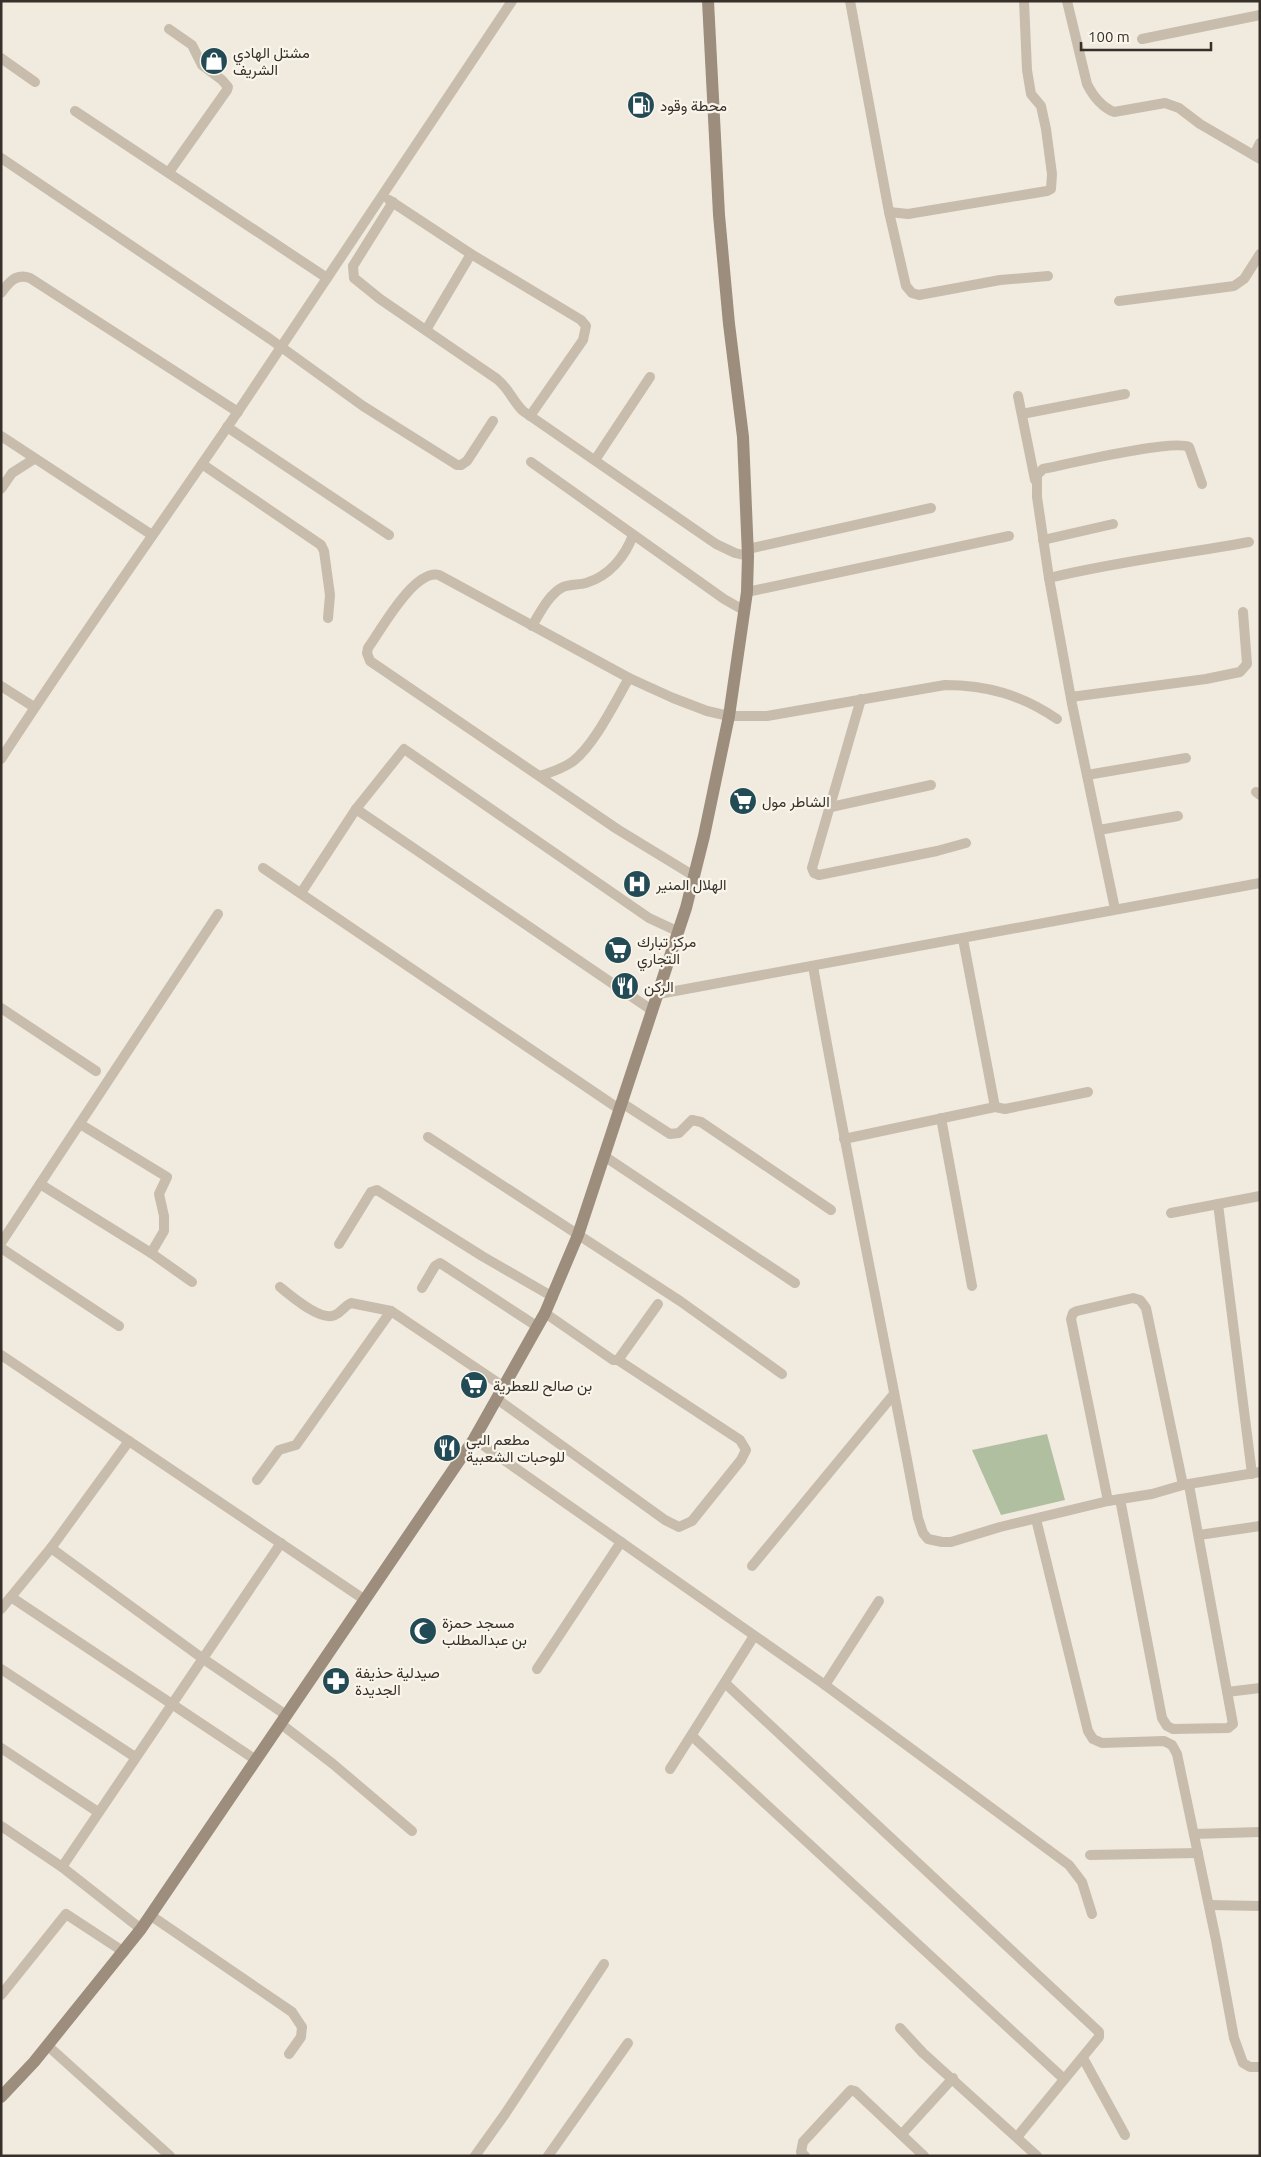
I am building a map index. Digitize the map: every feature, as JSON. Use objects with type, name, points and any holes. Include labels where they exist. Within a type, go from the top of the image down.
[{"type":"main road","points":[[1,2098],[48,2046],[124,1952],[474,1439],[538,1327],[553,1297],[578,1235],[659,994],[679,932],[694,876],[729,716],[745,611],[748,553],[742,437],[719,215],[708,1]]},
{"type":"street","points":[[1,759],[34,707],[282,347],[381,195],[512,1]]},
{"type":"street","points":[[850,1],[889,212],[906,286],[915,295],[1000,280],[1048,276]]},
{"type":"street","points":[[889,212],[908,214],[1050,189],[1052,174],[1046,129],[1041,106],[1031,94],[1027,70],[1024,1]]},
{"type":"street","points":[[1067,1],[1086,84],[1092,94],[1104,105],[1114,112],[1165,104],[1172,105],[1200,124],[1257,157],[1260,143]]},
{"type":"street","points":[[1142,39],[1260,15]]},
{"type":"street","points":[[169,30],[192,45],[202,65],[222,80],[228,86],[228,90],[169,172]]},
{"type":"street","points":[[1,58],[35,82]]},
{"type":"street","points":[[75,111],[327,278]]},
{"type":"street","points":[[1,158],[282,347],[363,406],[459,465],[467,461],[494,421]]},
{"type":"street","points":[[381,195],[471,254],[581,320],[586,326],[583,340],[530,416]]},
{"type":"street","points":[[393,202],[353,266],[354,278],[380,299],[497,379],[509,390],[518,406],[530,416],[716,544],[735,554],[748,553],[931,508]]},
{"type":"street","points":[[426,330],[471,254]]},
{"type":"street","points":[[1119,301],[1234,286],[1244,279],[1260,254]]},
{"type":"street","points":[[1,293],[14,279],[24,276],[30,278],[238,412]]},
{"type":"street","points":[[596,460],[650,377]]},
{"type":"street","points":[[1022,414],[1125,394]]},
{"type":"street","points":[[1018,396],[1036,484],[1048,578],[1115,909]]},
{"type":"street","points":[[228,427],[389,535]]},
{"type":"street","points":[[1,436],[152,535]]},
{"type":"street","points":[[1036,484],[1037,474],[1043,469],[1174,444],[1189,447],[1202,484]]},
{"type":"street","points":[[1,489],[12,473],[34,459]]},
{"type":"street","points":[[531,462],[724,599],[745,611]]},
{"type":"street","points":[[202,464],[321,545],[324,551],[330,595],[328,618]]},
{"type":"street","points":[[1043,540],[1113,524]]},
{"type":"street","points":[[532,626],[546,603],[558,591],[570,585],[594,580],[607,572],[621,558],[633,535]]},
{"type":"street","points":[[747,592],[1010,536]]},
{"type":"street","points":[[1048,578],[1249,542]]},
{"type":"street","points":[[694,876],[617,829],[376,666],[367,657],[367,653],[408,590],[420,580],[434,573],[629,678],[707,711],[729,716],[767,716],[945,685],[967,685],[1015,695],[1057,719]]},
{"type":"street","points":[[1071,697],[1206,679],[1240,672],[1247,664],[1243,612]]},
{"type":"street","points":[[540,776],[560,769],[574,761],[587,749],[629,678]]},
{"type":"street","points":[[1,686],[34,707]]},
{"type":"street","points":[[862,699],[812,868],[816,874],[937,851],[966,842]]},
{"type":"street","points":[[301,893],[356,809],[402,750],[405,749],[649,918],[679,932]]},
{"type":"street","points":[[1087,775],[1186,758]]},
{"type":"street","points":[[830,807],[931,785]]},
{"type":"street","points":[[356,809],[653,1011]]},
{"type":"street","points":[[1099,830],[1178,816]]},
{"type":"street","points":[[263,868],[621,1106],[670,1134],[679,1133],[692,1120],[701,1122],[831,1210]]},
{"type":"street","points":[[659,994],[1260,883]]},
{"type":"street","points":[[1,1243],[218,914]]},
{"type":"street","points":[[963,939],[995,1107]]},
{"type":"street","points":[[813,966],[844,1139],[871,1268],[918,1518],[923,1534],[928,1539],[951,1542],[1036,1518],[1108,1501],[1256,1473],[1218,1204]]},
{"type":"street","points":[[1,1008],[96,1071]]},
{"type":"street","points":[[844,1139],[995,1107],[1005,1109],[1088,1092]]},
{"type":"street","points":[[941,1118],[972,1286]]},
{"type":"street","points":[[80,1124],[167,1177],[159,1194],[164,1216],[164,1231],[151,1254]]},
{"type":"street","points":[[428,1137],[680,1301],[782,1374]]},
{"type":"street","points":[[604,1156],[795,1283]]},
{"type":"street","points":[[40,1184],[192,1282]]},
{"type":"street","points":[[340,1244],[371,1192],[377,1190],[482,1256],[553,1297]]},
{"type":"street","points":[[1171,1213],[1260,1196]]},
{"type":"street","points":[[1,1248],[119,1326]]},
{"type":"street","points":[[422,1288],[435,1266],[440,1263],[538,1327]]},
{"type":"street","points":[[280,1287],[306,1308],[328,1317],[337,1315],[345,1306],[351,1303],[391,1312],[504,1388]]},
{"type":"street","points":[[1108,1501],[1070,1319],[1076,1311],[1133,1298],[1140,1300],[1146,1308],[1199,1535],[1233,1724],[1230,1727],[1173,1729],[1165,1724],[1162,1718],[1120,1499]]},
{"type":"street","points":[[618,1360],[658,1304]]},
{"type":"street","points":[[257,1480],[279,1450],[296,1445],[391,1312]]},
{"type":"street","points":[[498,1399],[665,1520],[679,1527],[692,1521],[741,1460],[746,1450],[740,1440],[618,1360],[613,1360],[545,1313]]},
{"type":"street","points":[[1,1355],[365,1600]]},
{"type":"street","points":[[752,1566],[894,1394]]},
{"type":"street","points":[[474,1439],[825,1685],[1069,1865],[1082,1882],[1092,1914]]},
{"type":"street","points":[[1,1609],[51,1548],[129,1441]]},
{"type":"street","points":[[1036,1518],[1088,1731],[1093,1739],[1102,1743],[1164,1741],[1172,1745],[1177,1754],[1234,2038],[1243,2063],[1260,2067]]},
{"type":"street","points":[[1199,1535],[1260,1526]]},
{"type":"street","points":[[537,1669],[621,1542]]},
{"type":"street","points":[[62,1867],[281,1543]]},
{"type":"street","points":[[51,1548],[284,1719],[412,1831]]},
{"type":"street","points":[[11,1597],[256,1760]]},
{"type":"street","points":[[825,1685],[879,1601]]},
{"type":"street","points":[[670,1770],[754,1636]]},
{"type":"street","points":[[1,1669],[136,1757]]},
{"type":"street","points":[[725,1683],[1097,2030],[1099,2037],[1017,2137]]},
{"type":"street","points":[[1227,1692],[1260,1688]]},
{"type":"street","points":[[692,1736],[1064,2079]]},
{"type":"street","points":[[1,1748],[98,1812]]},
{"type":"street","points":[[1,1826],[62,1867],[141,1928]]},
{"type":"street","points":[[1194,1834],[1260,1832]]},
{"type":"street","points":[[1090,1855],[1198,1853]]},
{"type":"street","points":[[1209,1906],[1260,1906]]},
{"type":"street","points":[[1,1995],[66,1914],[124,1952]]},
{"type":"street","points":[[150,1915],[292,2012],[302,2027],[301,2037],[289,2054]]},
{"type":"street","points":[[475,2156],[604,1964]]},
{"type":"street","points":[[900,2028],[923,2053],[1038,2156]]},
{"type":"street","points":[[548,2156],[628,2043]]},
{"type":"street","points":[[48,2046],[170,2156]]},
{"type":"street","points":[[1083,2058],[1126,2134]]},
{"type":"street","points":[[902,2134],[953,2078]]},
{"type":"street","points":[[805,2156],[801,2152],[803,2142],[851,2090],[902,2134],[924,2156]]},
{"type":"green space","points":[[1047,1434],[1065,1500],[1001,1515],[972,1450]]},
{"type":"place","name":"مشتل الهادي الشريف","points":[[214,61]]},
{"type":"place","name":"محطة وقود","points":[[641,105]]},
{"type":"place","name":"الشاطر مول","points":[[743,801]]},
{"type":"place","name":"الهلال المنير","points":[[637,884]]},
{"type":"place","name":"مركز تبارك التجاري","points":[[618,950]]},
{"type":"place","name":"الركن","points":[[625,986]]},
{"type":"place","name":"بن صالح للعطرية","points":[[474,1385]]},
{"type":"place","name":"مطعم البي للوحبات الشعبية","points":[[447,1448]]},
{"type":"place","name":"مسجد حمزة بن عبدالمطلب","points":[[423,1631]]},
{"type":"place","name":"صيدلية حذيفة الجديدة","points":[[336,1681]]}]
